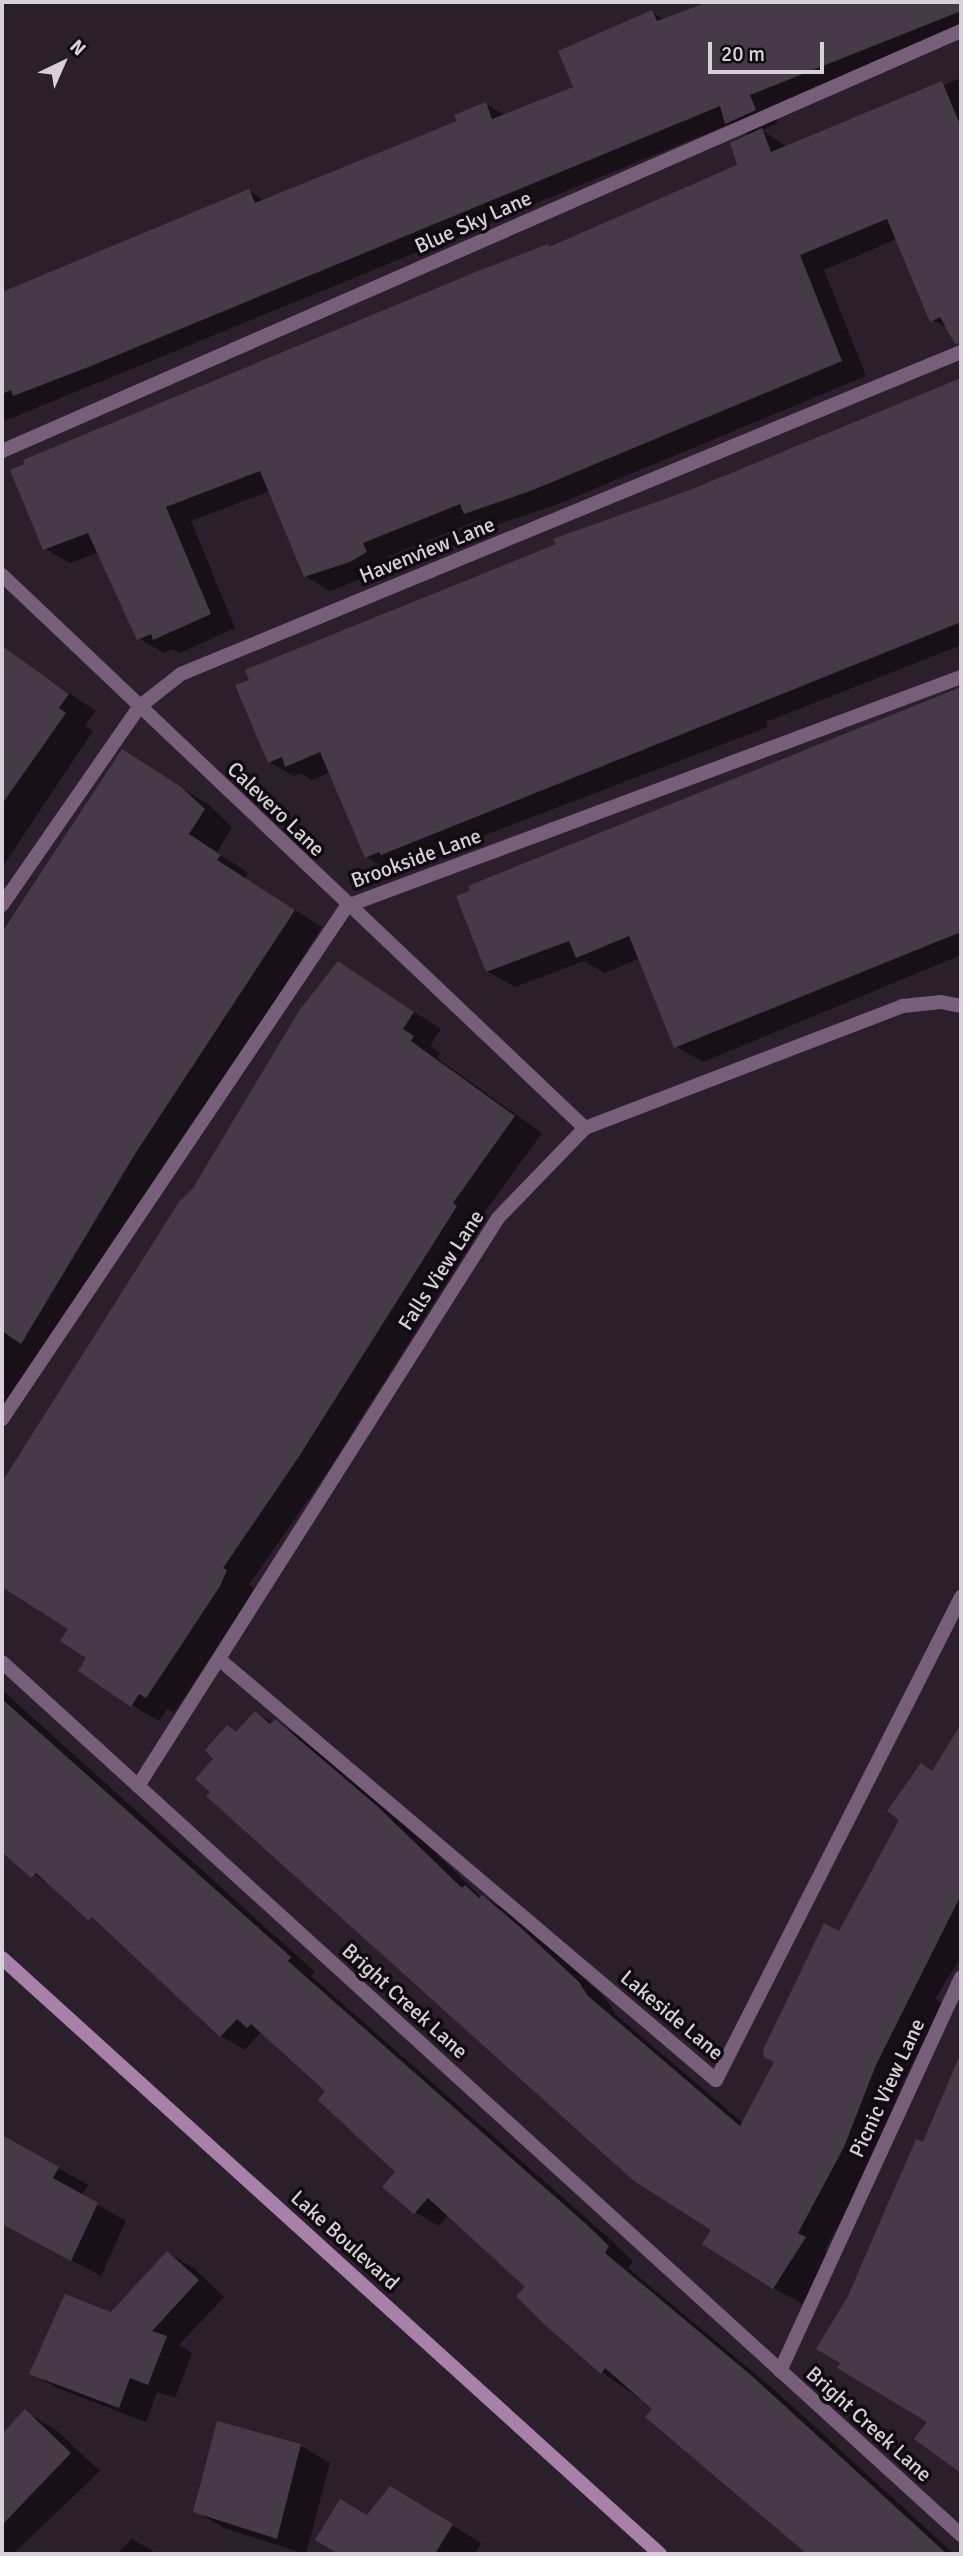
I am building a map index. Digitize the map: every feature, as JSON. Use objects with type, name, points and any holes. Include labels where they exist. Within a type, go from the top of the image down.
[{"type":"main road","name":"Lake Boulevard","points":[[2,1958],[660,2554]]},
{"type":"street","name":"Blue Sky Lane","points":[[2,451],[961,31]]},
{"type":"street","name":"Havenview Lane","points":[[2,905],[139,707],[181,674],[961,352]]},
{"type":"street","name":"Calevero Lane","points":[[2,575],[347,906],[585,1128]]},
{"type":"street","name":"Brookside Lane","points":[[2,1419],[347,906],[961,677]]},
{"type":"street","name":"Falls View Lane","points":[[138,1786],[498,1218],[585,1128],[903,1006],[941,1002],[961,1006]]},
{"type":"street","name":"Lakeside Lane","points":[[219,1660],[716,2080],[961,1597]]},
{"type":"street","name":"Bright Creek Lane","points":[[2,1662],[961,2535]]},
{"type":"street","name":"Picnic View Lane","points":[[852,2216],[961,1978]]},
{"type":"street","name":"Bright Creek Lane","points":[[780,2371],[852,2216]]},
{"type":"building","points":[[708,2],[961,2],[961,11],[750,95],[756,110],[725,124],[720,106],[91,366],[13,396],[11,390],[2,394],[2,292],[249,189],[255,203],[457,121],[454,115],[486,102],[492,119],[573,87],[558,51],[652,10],[657,21]]},
{"type":"building","points":[[942,81],[961,127],[961,343],[955,344],[940,317],[930,322],[887,219],[800,255],[842,361],[533,490],[464,514],[460,504],[363,543],[367,552],[350,562],[304,577],[260,471],[166,507],[211,614],[153,640],[151,634],[137,640],[88,533],[43,550],[10,470],[24,464],[23,460],[478,271],[548,244],[549,247],[737,165],[730,143],[762,128],[771,152]]},
{"type":"building","points":[[961,378],[961,622],[381,855],[379,852],[365,858],[320,752],[285,767],[282,757],[268,763],[235,685],[249,680],[245,670],[556,544],[553,539],[690,490]]},
{"type":"building","points":[[2,646],[69,694],[59,708],[66,713],[2,804]]},
{"type":"building","points":[[961,687],[961,932],[674,1048],[629,936],[576,958],[569,941],[486,972],[456,896],[470,891],[468,886]]},
{"type":"building","points":[[122,749],[180,786],[205,809],[189,834],[221,855],[217,860],[295,910],[135,1154],[21,1344],[2,1331],[2,932]]},
{"type":"building","points":[[338,961],[414,1012],[403,1029],[414,1036],[411,1041],[515,1116],[453,1203],[457,1206],[298,1458],[223,1568],[227,1570],[220,1586],[146,1698],[139,1694],[131,1707],[78,1671],[86,1658],[60,1641],[68,1629],[2,1587],[2,1482],[179,1202],[193,1188],[299,1011]]},
{"type":"building","points":[[2,1699],[291,1957],[288,1961],[586,2224],[609,2246],[605,2253],[752,2376],[947,2554],[807,2554],[645,2417],[652,2409],[605,2368],[601,2374],[545,2325],[516,2296],[525,2287],[428,2198],[414,2214],[382,2187],[395,2172],[318,2100],[325,2091],[251,2024],[247,2028],[237,2019],[220,2037],[92,1917],[89,1921],[36,1873],[31,1878],[2,1852]]},
{"type":"building","points":[[255,1711],[270,1724],[275,1719],[377,1806],[462,1888],[465,1885],[479,1898],[482,1895],[520,1927],[579,1982],[588,1996],[740,2126],[774,2062],[764,2057],[763,2050],[824,1923],[839,1931],[899,1820],[887,1811],[921,1763],[932,1771],[961,1724],[961,1895],[876,2065],[844,2147],[798,2233],[806,2237],[773,2289],[702,2244],[711,2230],[634,2181],[206,1796],[210,1792],[195,1779],[213,1759],[205,1750],[227,1725],[236,1732]]},
{"type":"building","points":[[961,2052],[961,2473],[914,2439],[927,2422],[837,2368],[840,2363],[816,2349],[848,2296],[916,2139],[923,2142]]},
{"type":"building","points":[[2,2135],[59,2167],[53,2178],[98,2203],[71,2261],[2,2224]]},
{"type":"building","points":[[167,2251],[199,2280],[152,2331],[167,2336],[148,2385],[130,2378],[119,2408],[29,2374],[65,2294],[111,2312]]},
{"type":"building","points":[[25,2409],[71,2453],[2,2525],[2,2434]]},
{"type":"building","points":[[217,2421],[301,2444],[277,2539],[193,2512]]},
{"type":"building","points":[[390,2486],[453,2524],[435,2554],[339,2554],[315,2540],[340,2499],[367,2515]]}]
